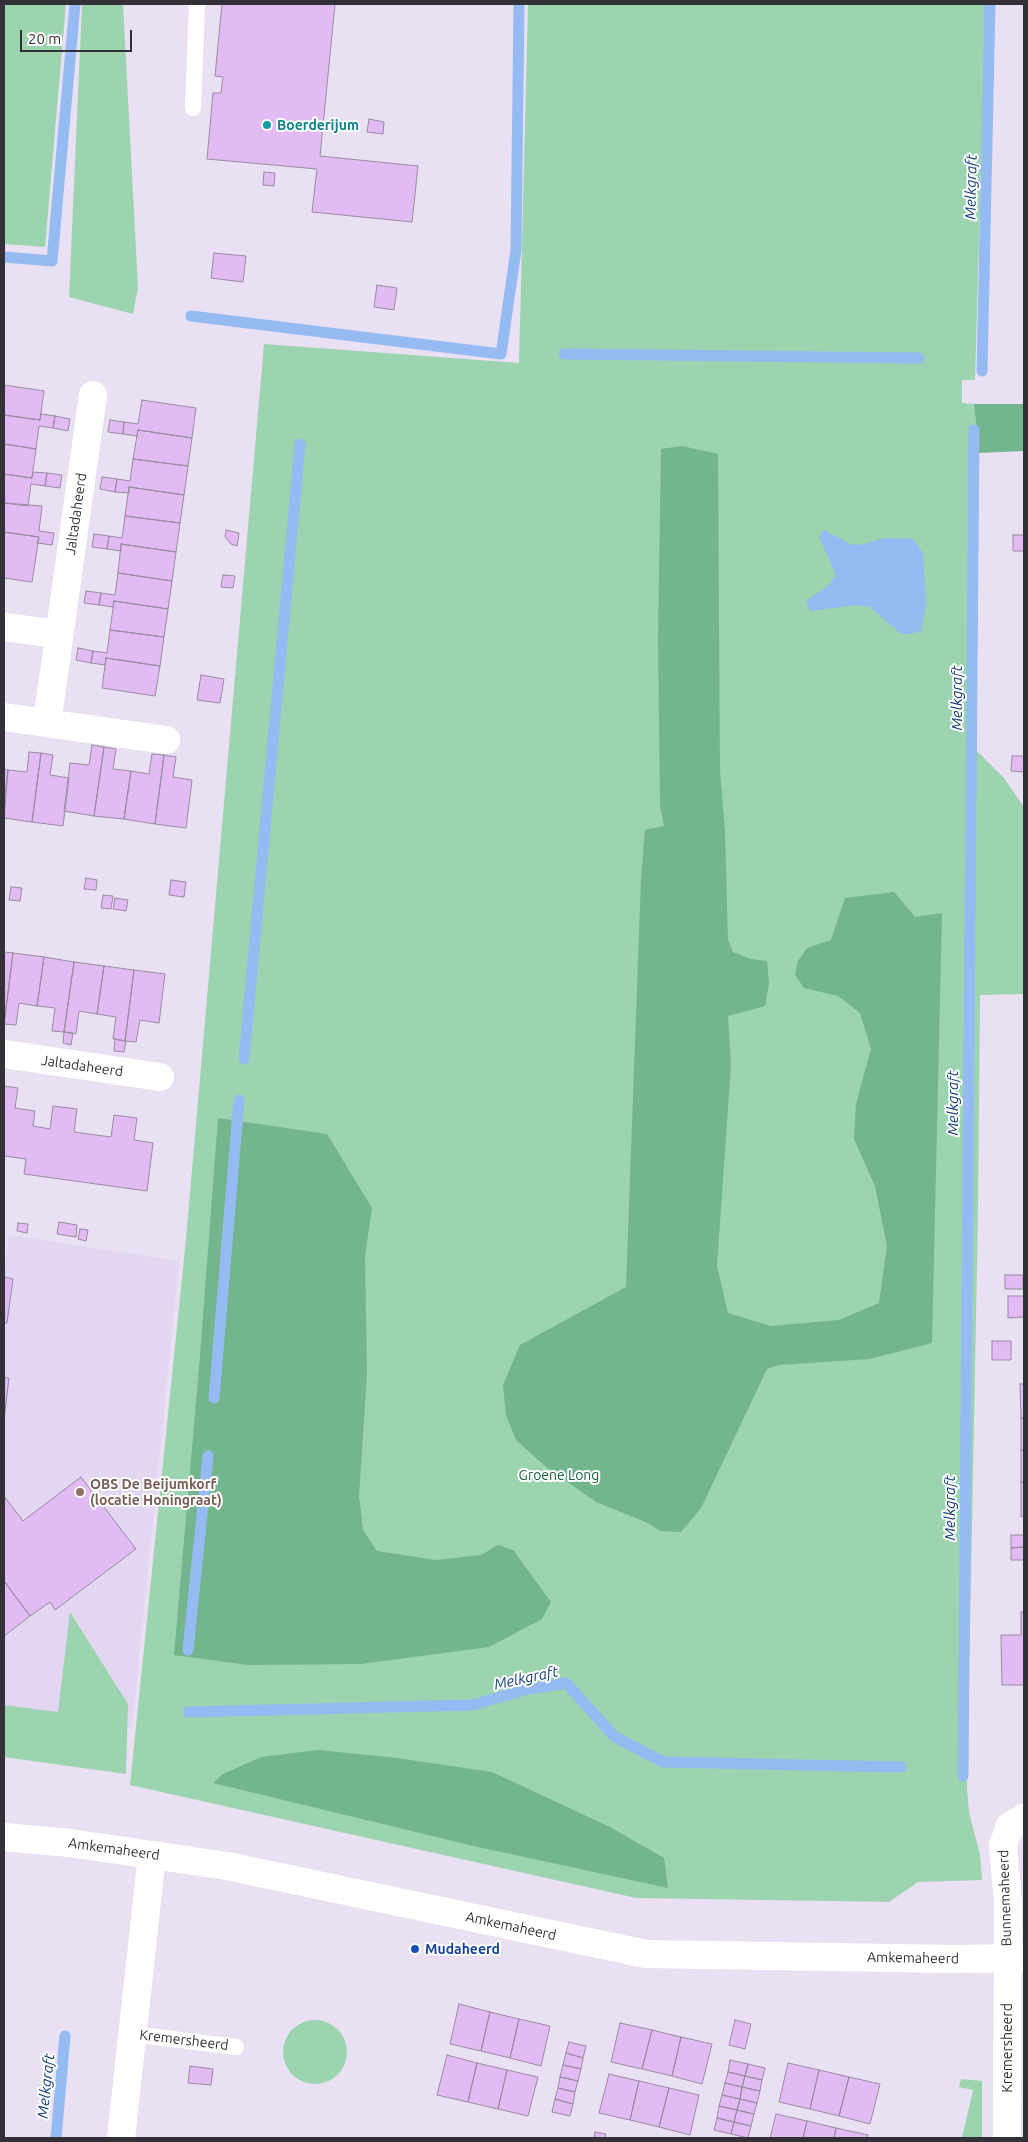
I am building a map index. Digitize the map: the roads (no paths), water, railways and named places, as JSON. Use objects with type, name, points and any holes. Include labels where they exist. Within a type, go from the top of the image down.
[{"type":"street","name":"Jaltadaheerd","points":[[47,723],[93,395]]},
{"type":"street","points":[[4,627],[59,634]]},
{"type":"street","points":[[4,717],[166,740]]},
{"type":"street","name":"Jaltadaheerd","points":[[4,1054],[160,1077]]},
{"type":"street","name":"Bunnemaheerd","points":[[1016,1958],[1008,1903],[1003,1845],[1010,1826],[1024,1818]]},
{"type":"street","name":"Amkemaheerd","points":[[4,1837],[70,1843],[227,1866],[646,1954],[954,1959],[1016,1958]]},
{"type":"street","points":[[121,2138],[152,1855]]},
{"type":"street","name":"Kremersheerd","points":[[1007,2138],[1016,1958]]},
{"type":"lane","points":[[193,108],[197,4]]},
{"type":"lane","name":"Kremersheerd","points":[[133,2034],[236,2047]]},
{"type":"water","points":[[824,530],[850,544],[861,545],[884,538],[913,539],[923,553],[926,605],[921,631],[901,634],[870,607],[857,605],[810,611],[806,601],[828,586],[836,575],[819,537]]},
{"type":"waterway","points":[[4,257],[52,261],[75,4]]},
{"type":"waterway","points":[[191,316],[501,354],[516,250],[519,4]]},
{"type":"waterway","name":"Melkgraft","points":[[982,371],[990,4]]},
{"type":"waterway","points":[[564,354],[919,358]]},
{"type":"waterway","name":"Melkgraft","points":[[963,1776],[974,430]]},
{"type":"waterway","points":[[244,1059],[300,444]]},
{"type":"waterway","points":[[214,1398],[239,1100]]},
{"type":"waterway","points":[[188,1650],[208,1456]]},
{"type":"waterway","name":"Melkgraft","points":[[188,1712],[472,1705],[528,1689],[566,1683],[615,1737],[663,1762],[901,1767]]},
{"type":"waterway","name":"Melkgraft","points":[[56,2138],[65,2036]]},
{"type":"place","name":"Boerderijum","points":[[267,125]]},
{"type":"place","name":"OBS De Beijumkorf (locatie Honingraat)","points":[[80,1492]]},
{"type":"place","name":"Mudaheerd","points":[[415,1949]]},
{"type":"park label","name":"Groene Long","points":[[559,1475]]}]
